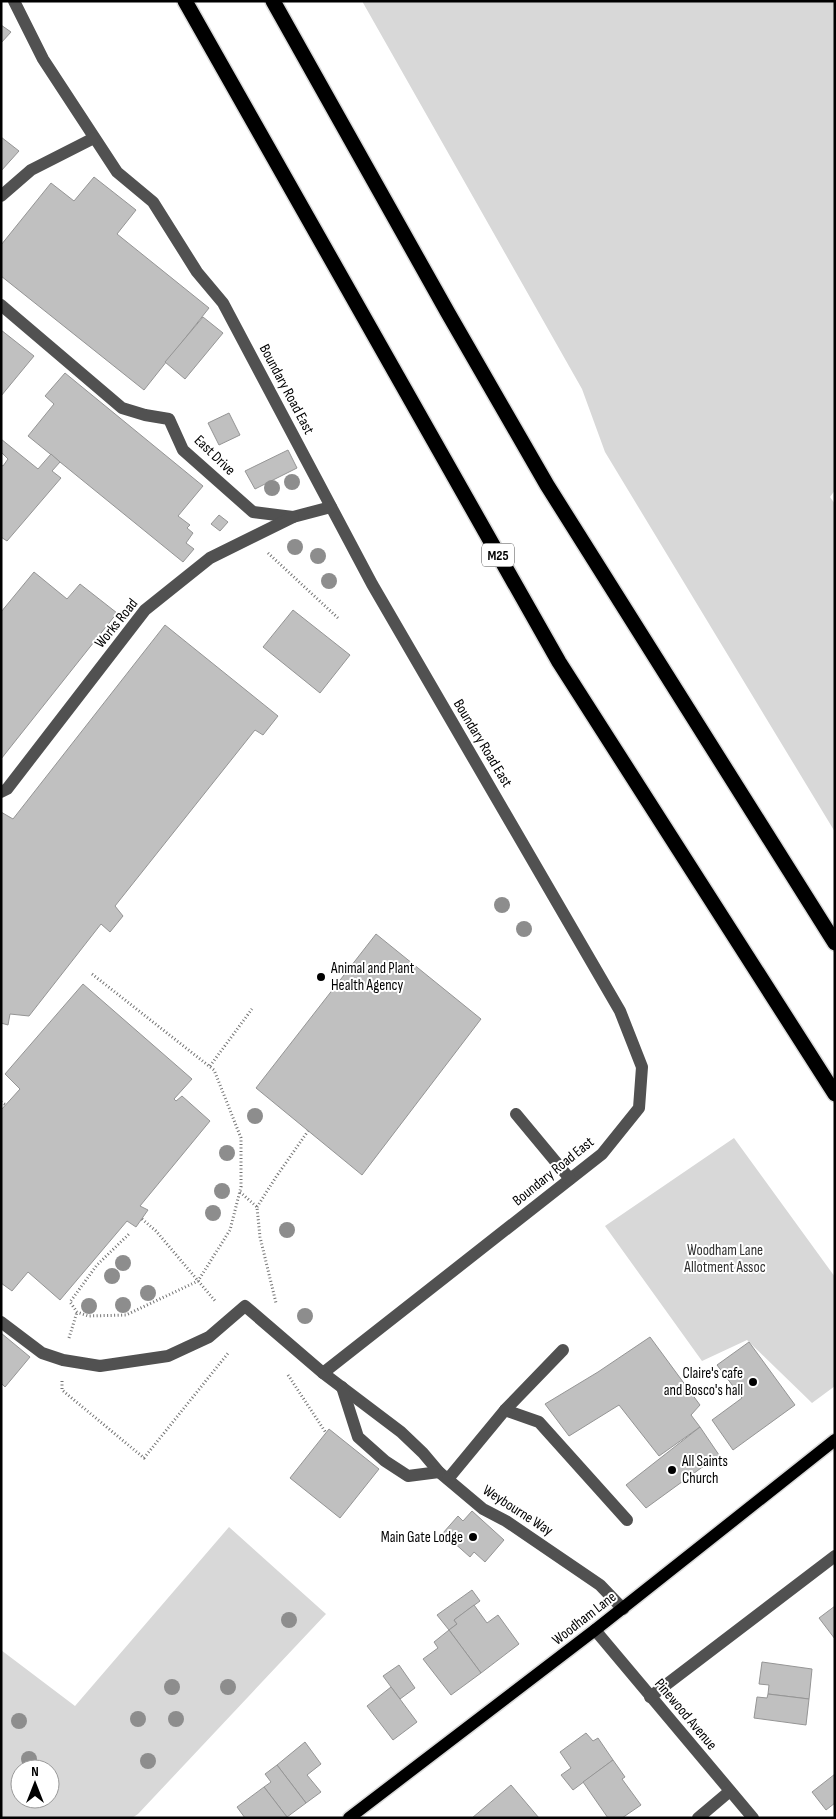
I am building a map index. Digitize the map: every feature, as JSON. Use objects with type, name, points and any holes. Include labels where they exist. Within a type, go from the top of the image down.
[{"type":"highway","name":"M25","points":[[185,1],[559,662],[835,1094]]},
{"type":"highway","points":[[273,1],[448,314],[548,485],[835,942]]},
{"type":"main road","name":"Woodham Lane","points":[[349,1818],[595,1630],[835,1440]]},
{"type":"street","name":"Boundary Road East","points":[[14,1],[43,60],[117,172],[153,202],[197,272],[223,303],[372,584],[620,1011],[642,1067],[639,1108],[602,1154],[323,1373]]},
{"type":"street","points":[[1,196],[31,170],[94,138]]},
{"type":"street","name":"East Drive","points":[[1,305],[122,408],[145,415],[169,419],[183,450],[253,512],[293,517],[331,507]]},
{"type":"street","name":"Works Road","points":[[1,792],[6,790],[25,766],[145,610],[210,558],[293,517]]},
{"type":"street","points":[[516,1114],[570,1179]]},
{"type":"street","name":"Weybourne Way","points":[[63,1360],[100,1366],[168,1356],[209,1337],[245,1306],[323,1373],[401,1432],[444,1476],[483,1509],[506,1521],[600,1585],[623,1608]]},
{"type":"street","points":[[1,1322],[42,1353],[63,1360]]},
{"type":"street","points":[[342,1387],[358,1437],[385,1461],[408,1476],[444,1476],[563,1350]]},
{"type":"street","points":[[505,1410],[538,1422],[627,1520]]},
{"type":"street","points":[[650,1697],[835,1556]]},
{"type":"street","name":"Pinewood Avenue","points":[[595,1630],[753,1818]]},
{"type":"street","points":[[698,1818],[730,1791]]},
{"type":"path","points":[[251,538],[300,581],[339,619]]},
{"type":"path","points":[[92,974],[214,1070],[241,1138],[239,1192],[230,1230],[198,1281],[126,1315],[88,1316],[77,1312],[70,1302],[97,1265],[129,1234]]},
{"type":"path","points":[[210,1066],[252,1009]]},
{"type":"path","points":[[1,1102],[6,1105]]},
{"type":"path","points":[[278,1334],[280,1318],[260,1237],[257,1207],[308,1131]]},
{"type":"path","points":[[239,1192],[257,1207]]},
{"type":"path","points":[[77,1312],[63,1360],[62,1390],[144,1458],[230,1350]]},
{"type":"green space","points":[[362,1],[835,1],[835,490],[830,497],[835,504],[835,832],[605,452],[582,389]]},
{"type":"green space","name":"Woodham Lane Allotment Assoc","points":[[734,1138],[835,1277],[835,1386],[812,1403],[747,1340],[702,1361],[605,1226]]},
{"type":"green space","points":[[229,1527],[326,1614],[138,1814],[132,1818],[1,1818],[1,1650],[75,1706]]},
{"type":"building","points":[[1,25],[11,32],[1,43]]},
{"type":"building","points":[[1,137],[19,151],[1,171]]},
{"type":"building","points":[[94,177],[136,210],[117,234],[209,308],[144,390],[1,276],[1,245],[51,183],[74,201]]},
{"type":"building","points":[[203,317],[223,333],[185,379],[165,362]]},
{"type":"building","points":[[1,330],[34,356],[1,396]]},
{"type":"building","points":[[65,373],[203,486],[178,516],[190,525],[187,528],[193,533],[186,543],[194,549],[183,562],[28,436],[54,404],[45,396]]},
{"type":"building","points":[[229,413],[240,435],[219,445],[208,423]]},
{"type":"building","points":[[1,439],[38,469],[51,454],[60,462],[52,471],[61,478],[7,541],[1,537],[1,465],[3,466],[8,459],[1,452]]},
{"type":"building","points":[[288,450],[297,468],[255,489],[245,471]]},
{"type":"building","points":[[219,515],[228,522],[220,531],[211,524]]},
{"type":"building","points":[[34,572],[67,599],[80,584],[117,613],[1,759],[1,612]]},
{"type":"building","points":[[293,610],[350,655],[320,693],[263,647]]},
{"type":"building","points":[[165,625],[278,716],[263,735],[255,730],[115,906],[123,916],[110,932],[101,924],[29,1016],[10,1014],[8,1025],[1,1023],[1,812],[13,819]]},
{"type":"building","points":[[376,934],[481,1019],[362,1175],[256,1088]]},
{"type":"building","points":[[83,984],[192,1079],[174,1099],[176,1101],[182,1096],[210,1121],[140,1206],[148,1210],[136,1227],[127,1221],[60,1300],[28,1272],[12,1291],[1,1283],[1,1110],[20,1089],[5,1074]]},
{"type":"building","points":[[1,1333],[30,1357],[5,1387],[1,1383]]},
{"type":"building","points":[[650,1337],[700,1405],[691,1415],[700,1427],[659,1456],[619,1405],[569,1436],[545,1404],[598,1372]]},
{"type":"building","name":"Claire's cafe and Bosco's hall","points":[[749,1342],[795,1405],[733,1450],[712,1420],[742,1398],[717,1365]]},
{"type":"building","name":"All Saints Church","points":[[700,1427],[719,1455],[646,1508],[626,1485]]},
{"type":"building","points":[[329,1429],[379,1469],[340,1518],[290,1478]]},
{"type":"building","name":"Main Gate Lodge","points":[[472,1511],[504,1540],[485,1562],[474,1552],[470,1557],[443,1533],[458,1516],[463,1521]]},
{"type":"building","points":[[472,1590],[480,1601],[454,1620],[457,1624],[449,1630],[437,1615]]},
{"type":"building","points":[[474,1605],[487,1623],[498,1615],[519,1644],[481,1673],[449,1630],[457,1624],[454,1620]]},
{"type":"building","points":[[835,1606],[835,1639],[819,1618]]},
{"type":"building","points":[[449,1630],[481,1673],[451,1695],[423,1659],[438,1648],[434,1642]]},
{"type":"building","points":[[762,1662],[812,1669],[809,1699],[768,1694],[769,1685],[759,1684]]},
{"type":"building","points":[[399,1665],[415,1688],[400,1699],[383,1676]]},
{"type":"building","points":[[391,1687],[417,1722],[393,1740],[367,1706]]},
{"type":"building","points":[[768,1694],[809,1699],[806,1725],[754,1718],[757,1697],[767,1698]]},
{"type":"building","points":[[586,1733],[593,1741],[598,1738],[613,1760],[573,1790],[561,1775],[571,1768],[560,1752]]},
{"type":"building","points":[[305,1742],[321,1764],[307,1775],[321,1792],[306,1803],[277,1765]]},
{"type":"building","points":[[613,1760],[625,1777],[622,1779],[641,1805],[622,1818],[608,1818],[583,1782]]},
{"type":"building","points":[[277,1765],[306,1803],[287,1817],[264,1787],[271,1782],[265,1774]]},
{"type":"building","points":[[835,1774],[835,1803],[826,1810],[812,1792]]},
{"type":"building","points":[[511,1785],[539,1818],[472,1818]]},
{"type":"building","points":[[264,1787],[286,1818],[245,1818],[237,1807]]},
{"type":"place","name":"Animal and Plant Health Agency","points":[[321,977]]},
{"type":"place","name":"Claire's cafe and Bosco's hall","points":[[753,1382]]},
{"type":"place","name":"All Saints Church","points":[[672,1470]]},
{"type":"place","name":"Main Gate Lodge","points":[[473,1537]]}]
